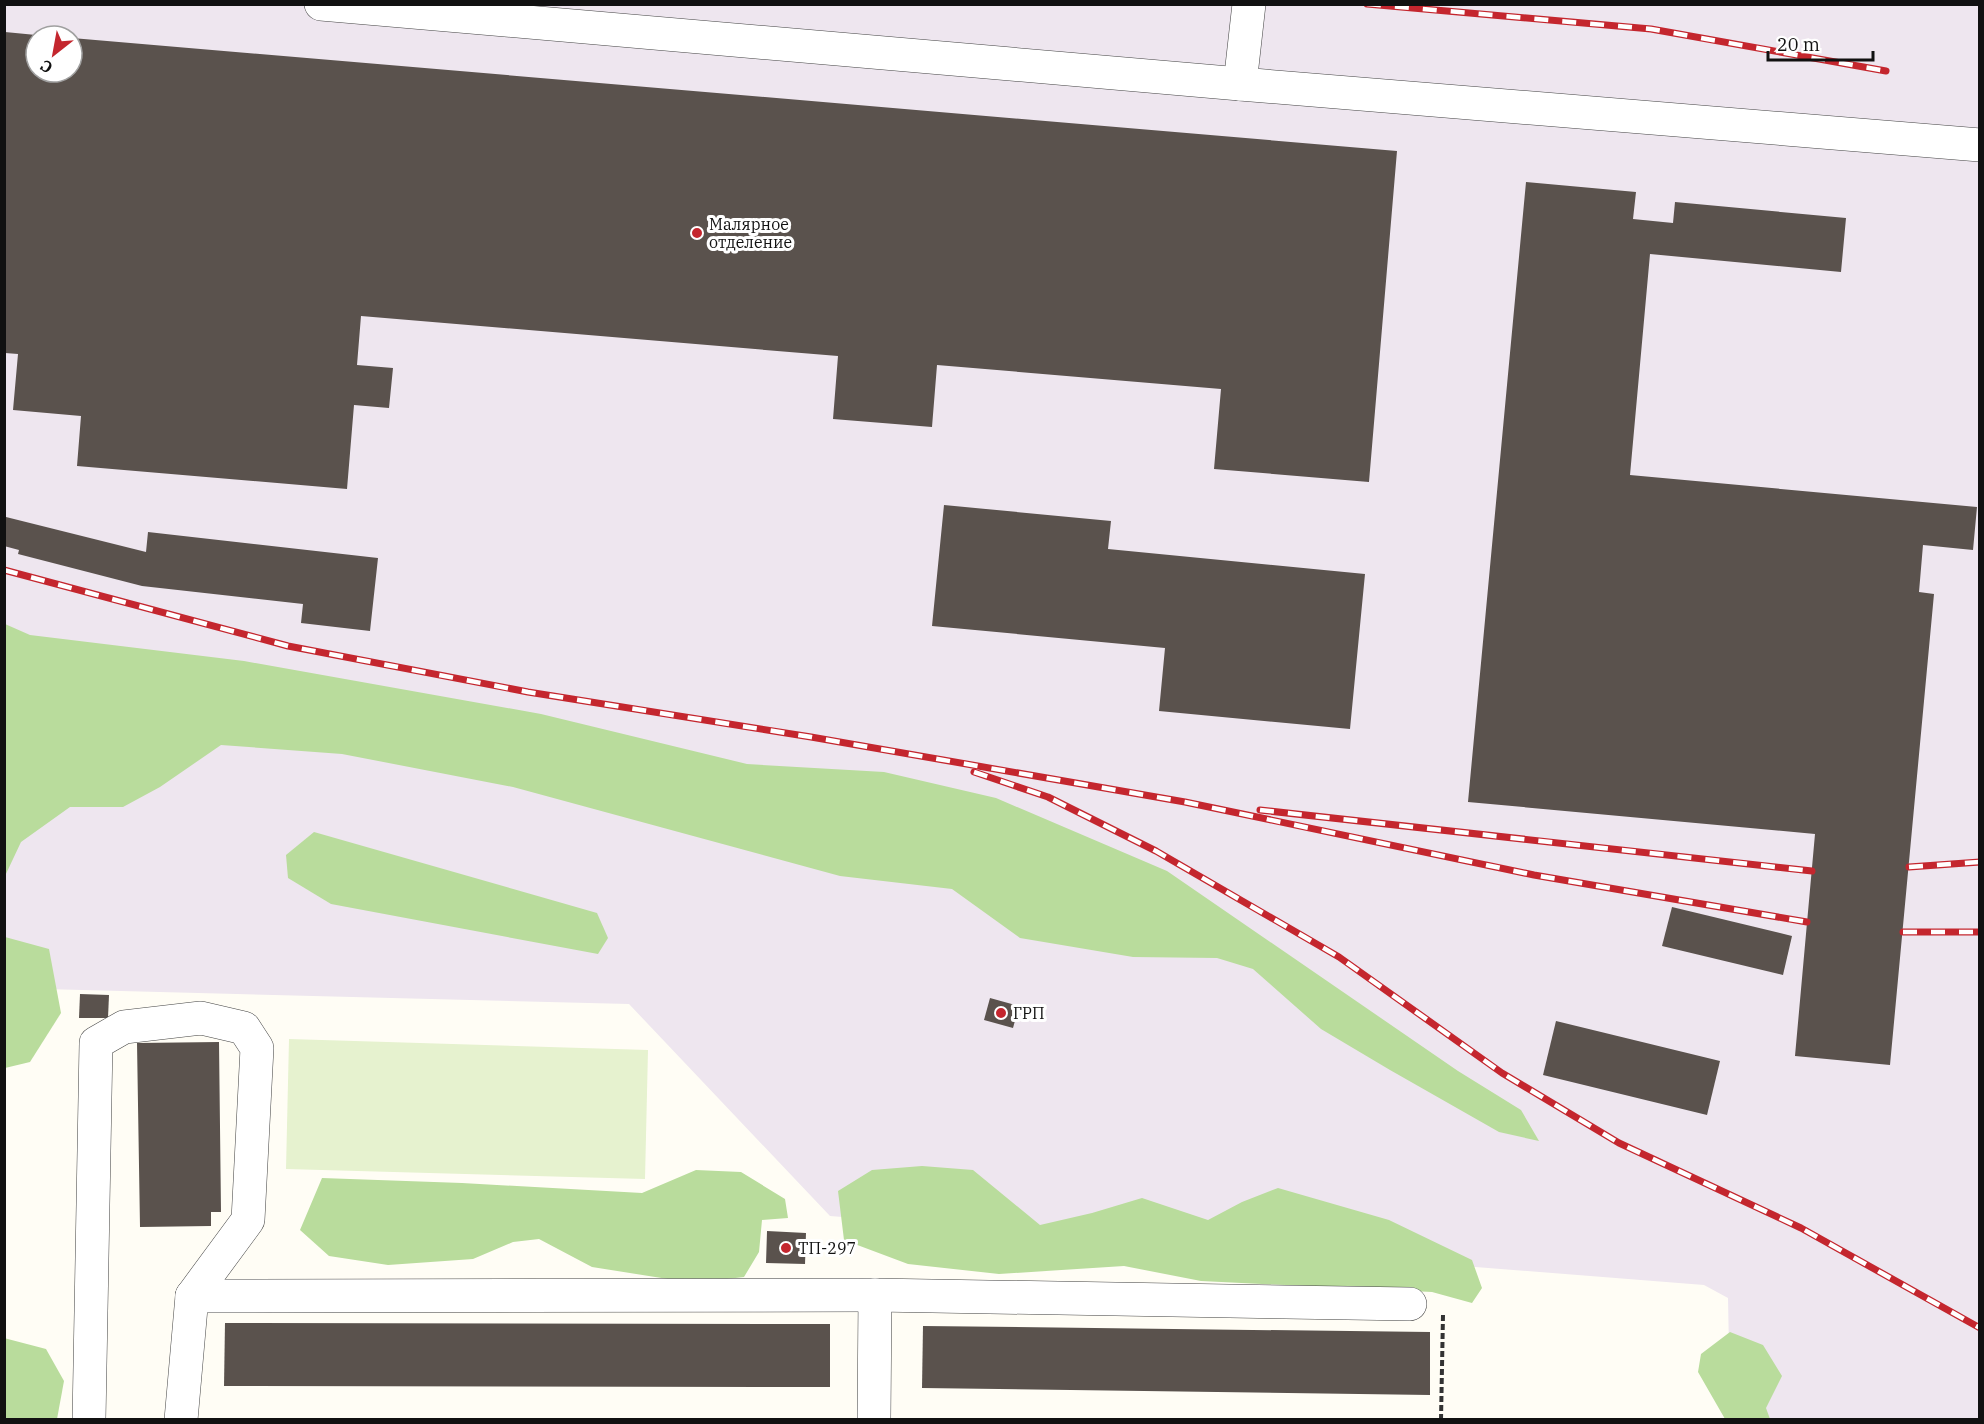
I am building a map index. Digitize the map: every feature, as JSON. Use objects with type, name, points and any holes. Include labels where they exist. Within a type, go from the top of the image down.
[{"type":"lane","points":[[321,4],[1240,84],[1980,145]]},
{"type":"lane","points":[[1240,84],[1249,4]]},
{"type":"lane","points":[[89,1419],[96,1043],[124,1027],[201,1018],[244,1028],[257,1048],[248,1220],[192,1296],[181,1419]]},
{"type":"lane","points":[[192,1296],[875,1295],[1410,1304]]},
{"type":"lane","points":[[874,1419],[875,1295]]},
{"type":"path","points":[[1410,1304],[1443,1314],[1441,1419]]},
{"type":"shaded area","points":[[5,5],[1979,5],[1979,1419],[1759,1419],[1730,1402],[1728,1298],[1704,1285],[830,1216],[629,1004],[5,988]]},
{"type":"green space","points":[[5,624],[30,635],[244,661],[541,714],[747,764],[884,772],[996,798],[1167,871],[1458,1071],[1521,1110],[1539,1141],[1499,1132],[1321,1029],[1253,969],[1217,958],[1133,957],[1020,938],[952,889],[840,876],[513,787],[342,754],[221,745],[160,787],[123,807],[70,807],[21,842],[5,876]]},
{"type":"green space","points":[[314,832],[597,913],[608,938],[598,954],[331,904],[288,878],[286,855]]},
{"type":"green space","points":[[5,937],[49,949],[61,1013],[30,1062],[5,1068]]},
{"type":"green space","points":[[289,1039],[648,1050],[645,1179],[286,1169]]},
{"type":"green space","points":[[922,1166],[973,1170],[1040,1225],[1142,1198],[1208,1220],[1242,1202],[1278,1188],[1389,1220],[1472,1260],[1482,1288],[1472,1303],[1432,1292],[1201,1281],[1124,1266],[999,1274],[908,1264],[844,1240],[838,1191],[872,1170]]},
{"type":"green space","points":[[696,1170],[741,1172],[785,1199],[788,1218],[762,1220],[759,1252],[744,1277],[693,1283],[592,1267],[539,1239],[513,1242],[473,1259],[388,1265],[329,1256],[300,1230],[322,1178],[642,1193]]},
{"type":"green space","points":[[1730,1332],[1763,1345],[1782,1376],[1766,1408],[1770,1419],[1725,1419],[1698,1372],[1701,1354]]},
{"type":"green space","points":[[4,1338],[46,1349],[64,1381],[57,1419],[5,1419]]},
{"type":"building","name":"Малярное отделение","points":[[5,32],[24,34],[24,84],[84,84],[84,39],[1397,151],[1369,482],[1214,469],[1221,389],[937,365],[932,427],[833,419],[838,356],[361,316],[357,365],[393,368],[389,408],[354,405],[347,489],[77,466],[81,416],[13,410],[18,354],[5,353]]},
{"type":"building","points":[[1526,182],[1636,192],[1633,219],[1673,223],[1675,202],[1846,218],[1841,272],[1650,254],[1630,475],[1977,507],[1973,550],[1923,545],[1919,592],[1934,594],[1890,1065],[1795,1056],[1815,834],[1468,802]]},
{"type":"building","points":[[944,505],[1111,521],[1108,549],[1365,574],[1350,729],[1159,711],[1165,648],[932,626]]},
{"type":"building","points":[[6,517],[146,552],[148,532],[378,558],[370,631],[301,623],[303,604],[142,586],[18,554],[19,550],[4,546]]},
{"type":"building","points":[[1672,907],[1792,936],[1783,975],[1662,946]]},
{"type":"building","points":[[80,994],[109,995],[108,1018],[79,1018]]},
{"type":"building","name":"ГРП","points":[[990,998],[1019,1006],[1013,1028],[984,1020]]},
{"type":"building","points":[[1556,1021],[1720,1061],[1707,1115],[1543,1075]]},
{"type":"building","points":[[219,1042],[221,1212],[211,1212],[211,1226],[140,1227],[137,1043]]},
{"type":"building","name":"ТП-297","points":[[767,1231],[806,1233],[805,1264],[766,1263]]},
{"type":"building","points":[[225,1323],[830,1324],[830,1387],[224,1386]]},
{"type":"building","points":[[923,1326],[1430,1332],[1430,1395],[922,1388]]},
{"type":"railway","points":[[1367,4],[1651,29],[1886,71]]},
{"type":"railway","points":[[4,570],[288,646],[528,692],[811,737],[1185,802],[1534,875],[1807,922]]},
{"type":"railway","points":[[974,772],[1048,797],[1156,851],[1339,957],[1502,1073],[1619,1143],[1801,1228],[1980,1328]]},
{"type":"railway","points":[[1260,810],[1812,871]]},
{"type":"railway","points":[[1909,867],[1980,862]]},
{"type":"railway","points":[[1903,932],[1980,932]]},
{"type":"place","name":"Малярное отделение","points":[[697,233]]},
{"type":"place","name":"ГРП","points":[[1001,1013]]},
{"type":"place","name":"ТП-297","points":[[786,1248]]}]
